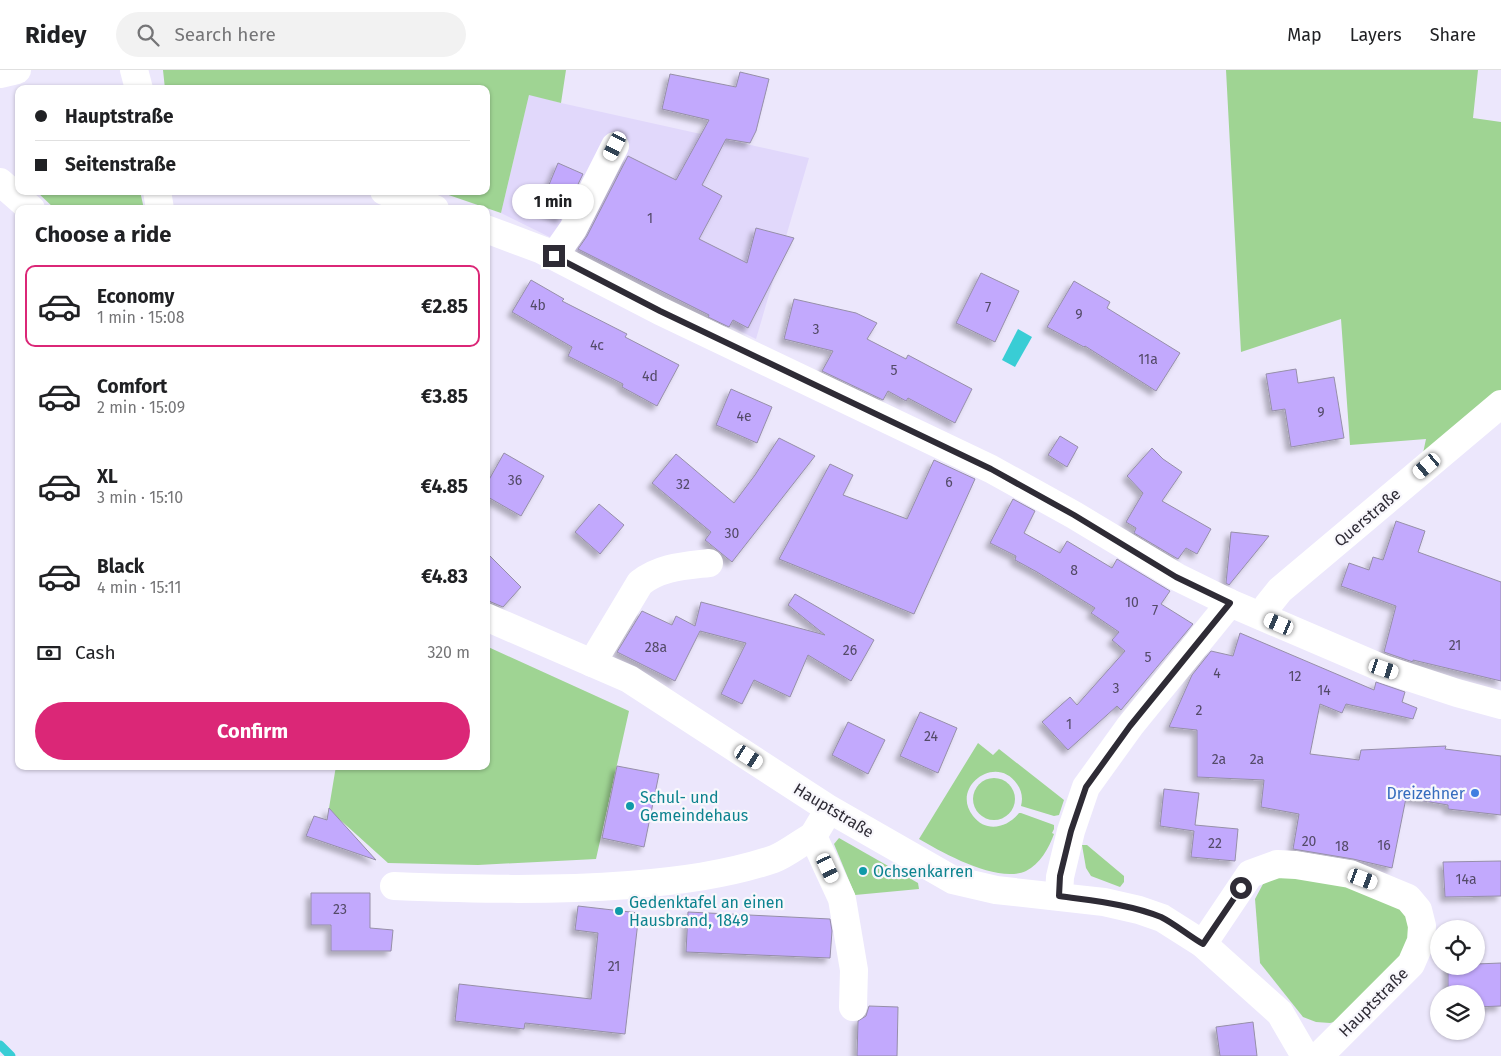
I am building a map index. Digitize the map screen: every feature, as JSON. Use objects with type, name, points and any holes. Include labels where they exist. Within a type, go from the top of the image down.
[{"type":"street","points":[[0,74],[17,70]]},
{"type":"street","points":[[134,70],[138,85]]},
{"type":"street","points":[[554,256],[574,229],[615,146]]},
{"type":"street","points":[[0,182],[26,205]]},
{"type":"street","points":[[395,195],[424,205]]},
{"type":"street","points":[[490,231],[554,256],[660,311],[991,469],[1074,515],[1176,577],[1230,603],[1384,669],[1501,705]]},
{"type":"street","name":"Querstraße","points":[[1261,616],[1280,590],[1501,404]]},
{"type":"street","points":[[592,663],[640,583],[650,574],[675,567],[709,563]]},
{"type":"street","points":[[1059,896],[1060,876],[1071,831],[1086,787],[1130,726],[1230,603]]},
{"type":"street","name":"Hauptstraße","points":[[490,619],[629,679],[829,809],[953,880],[996,890],[1104,902],[1139,910],[1162,918],[1203,944],[1280,1013],[1305,1056]]},
{"type":"street","points":[[394,886],[505,889],[596,887],[676,881],[732,870],[776,858],[813,836],[829,809]]},
{"type":"street","points":[[813,836],[842,899],[854,970],[853,1007]]},
{"type":"street","name":"Hauptstraße","points":[[1203,944],[1250,874],[1277,864],[1296,865],[1350,874],[1408,898],[1418,910],[1422,926],[1421,941],[1411,964],[1319,1056]]},
{"type":"shaded area","points":[[529,94],[561,103],[809,158],[756,339],[501,213]]},
{"type":"green space","points":[[163,70],[566,70],[561,103],[529,95],[501,213],[490,209],[490,205],[478,205],[449,195],[490,195],[490,85],[165,85]]},
{"type":"green space","points":[[1226,70],[1478,70],[1473,118],[1501,122],[1501,391],[1422,458],[1426,439],[1350,445],[1341,319],[1241,352]]},
{"type":"green space","points":[[40,195],[141,195],[143,205],[51,205]]},
{"type":"green space","points":[[490,648],[629,711],[596,859],[478,865],[388,863],[329,808],[335,770],[490,770]]},
{"type":"green space","points":[[978,743],[993,755],[999,749],[1064,800],[1059,815],[1054,816],[1021,806],[1022,797],[1020,789],[1008,775],[998,772],[988,773],[978,778],[971,785],[967,794],[967,805],[973,816],[984,825],[1003,825],[1021,813],[1054,825],[1052,833],[1054,834],[1047,850],[1036,864],[1026,871],[1014,874],[986,870],[956,859],[919,839]]},
{"type":"green space","points":[[994,778],[1009,784],[1015,799],[1009,814],[994,820],[979,814],[973,799],[979,784]]},
{"type":"green space","points":[[839,838],[918,883],[919,889],[855,895],[834,844]]},
{"type":"green space","points":[[1082,845],[1087,845],[1124,876],[1124,882],[1120,887],[1091,876],[1086,868]]},
{"type":"green space","points":[[1280,872],[1350,881],[1404,907],[1408,914],[1408,938],[1402,954],[1342,1020],[1330,1023],[1316,1022],[1303,1017],[1260,963],[1255,899],[1263,884]]},
{"type":"water","points":[[1018,329],[1032,337],[1015,367],[1002,360]]},
{"type":"building","points":[[740,72],[769,79],[756,131],[750,143],[726,139],[702,185],[722,196],[699,239],[747,263],[756,228],[794,238],[748,328],[733,320],[729,327],[578,249],[587,236],[628,156],[676,180],[709,120],[662,109],[670,74],[736,87]]},
{"type":"building","points":[[558,163],[583,174],[561,219],[539,209]]},
{"type":"building","points":[[981,273],[1019,291],[995,342],[956,323]]},
{"type":"building","points":[[531,280],[564,299],[562,301],[627,334],[625,337],[679,365],[657,406],[622,387],[623,384],[568,356],[572,347],[512,312]]},
{"type":"building","points":[[1074,281],[1110,302],[1107,308],[1180,353],[1156,391],[1085,346],[1047,327]]},
{"type":"building","points":[[794,299],[856,313],[877,323],[867,339],[906,359],[908,355],[972,389],[955,423],[908,398],[906,401],[888,391],[883,400],[822,371],[833,351],[784,339]]},
{"type":"building","points":[[1296,369],[1298,383],[1334,377],[1344,438],[1291,447],[1285,409],[1272,411],[1266,374]]},
{"type":"building","points":[[731,389],[772,407],[757,443],[716,425]]},
{"type":"building","points":[[1060,436],[1078,447],[1067,467],[1048,455]]},
{"type":"building","points":[[779,438],[815,456],[732,562],[705,540],[711,532],[652,483],[676,454],[734,503]]},
{"type":"building","points":[[1152,448],[1163,459],[1182,472],[1162,501],[1211,529],[1197,554],[1186,548],[1178,559],[1134,533],[1136,528],[1126,522],[1143,493],[1127,476]]},
{"type":"building","points":[[504,453],[544,476],[521,516],[490,498],[490,478]]},
{"type":"building","points":[[934,460],[975,479],[914,614],[779,559],[830,464],[853,475],[843,495],[907,519]]},
{"type":"building","points":[[1013,499],[1035,511],[1024,533],[1060,553],[1067,541],[1112,568],[1117,559],[1170,591],[1161,604],[1193,624],[1121,710],[1117,706],[1068,750],[1042,722],[1070,697],[1077,705],[1125,651],[1112,640],[1119,632],[1091,613],[1095,608],[1015,560],[1016,556],[990,543]]},
{"type":"building","points":[[599,504],[624,525],[600,554],[575,532]]},
{"type":"building","points":[[1396,521],[1425,531],[1418,552],[1501,582],[1501,681],[1413,660],[1413,662],[1384,652],[1396,606],[1341,586],[1349,563],[1369,570],[1373,557],[1383,560]]},
{"type":"building","points":[[1231,532],[1269,536],[1229,585],[1226,583]]},
{"type":"building","points":[[490,556],[521,587],[503,607],[491,602]]},
{"type":"building","points":[[795,594],[874,640],[851,681],[808,655],[790,697],[754,680],[742,704],[721,694],[746,643],[700,631],[675,681],[617,652],[642,611],[672,625],[676,616],[695,626],[701,602],[825,635],[788,605]]},
{"type":"building","points":[[1240,633],[1374,690],[1376,682],[1405,692],[1402,702],[1417,708],[1413,719],[1346,704],[1342,713],[1320,704],[1310,754],[1359,760],[1361,750],[1446,746],[1445,749],[1501,756],[1501,815],[1448,809],[1448,805],[1406,798],[1392,868],[1293,849],[1299,814],[1261,807],[1264,780],[1197,777],[1197,730],[1169,727],[1192,675],[1211,651],[1233,656]]},
{"type":"building","points":[[920,712],[957,728],[938,773],[900,756]]},
{"type":"building","points":[[848,722],[885,740],[868,774],[832,755]]},
{"type":"building","name":"Schul- und Gemeindehaus","points":[[617,766],[659,774],[644,847],[602,838]]},
{"type":"building","points":[[1164,789],[1199,793],[1195,825],[1238,829],[1235,861],[1191,857],[1194,831],[1160,826]]},
{"type":"building","points":[[329,808],[376,860],[306,836],[314,816],[327,820]]},
{"type":"building","points":[[1501,861],[1501,896],[1445,897],[1443,862]]},
{"type":"building","points":[[311,893],[370,893],[370,928],[393,930],[391,951],[331,951],[331,925],[311,925]]},
{"type":"building","points":[[578,906],[639,913],[625,1034],[525,1023],[524,1029],[455,1021],[459,984],[591,999],[598,933],[575,930]]},
{"type":"building","points":[[688,912],[830,919],[832,931],[830,958],[686,952]]},
{"type":"building","points":[[1501,963],[1501,1006],[1485,1007],[1485,985],[1448,985],[1448,975],[1485,975],[1485,964]]},
{"type":"building","points":[[869,1006],[898,1007],[897,1056],[857,1056],[858,1021],[866,1016]]},
{"type":"building","points":[[1253,1022],[1257,1056],[1220,1056],[1216,1027]]},
{"type":"waterway","points":[[0,1045],[11,1056]]},
{"type":"place","name":"Dreizehner","points":[[1475,793]]},
{"type":"place","name":"Schul- und Gemeindehaus","points":[[630,806]]},
{"type":"place","name":"Ochsenkarren","points":[[863,871]]},
{"type":"place","name":"Gedenktafel an einen Hausbrand, 1849","points":[[619,911]]},
{"type":"route","points":[[554,256],[660,311],[991,469],[1074,515],[1176,577],[1230,603],[1130,726],[1086,787],[1071,831],[1060,876],[1059,896],[1104,902],[1139,910],[1162,918],[1203,944],[1241,888]]}]
